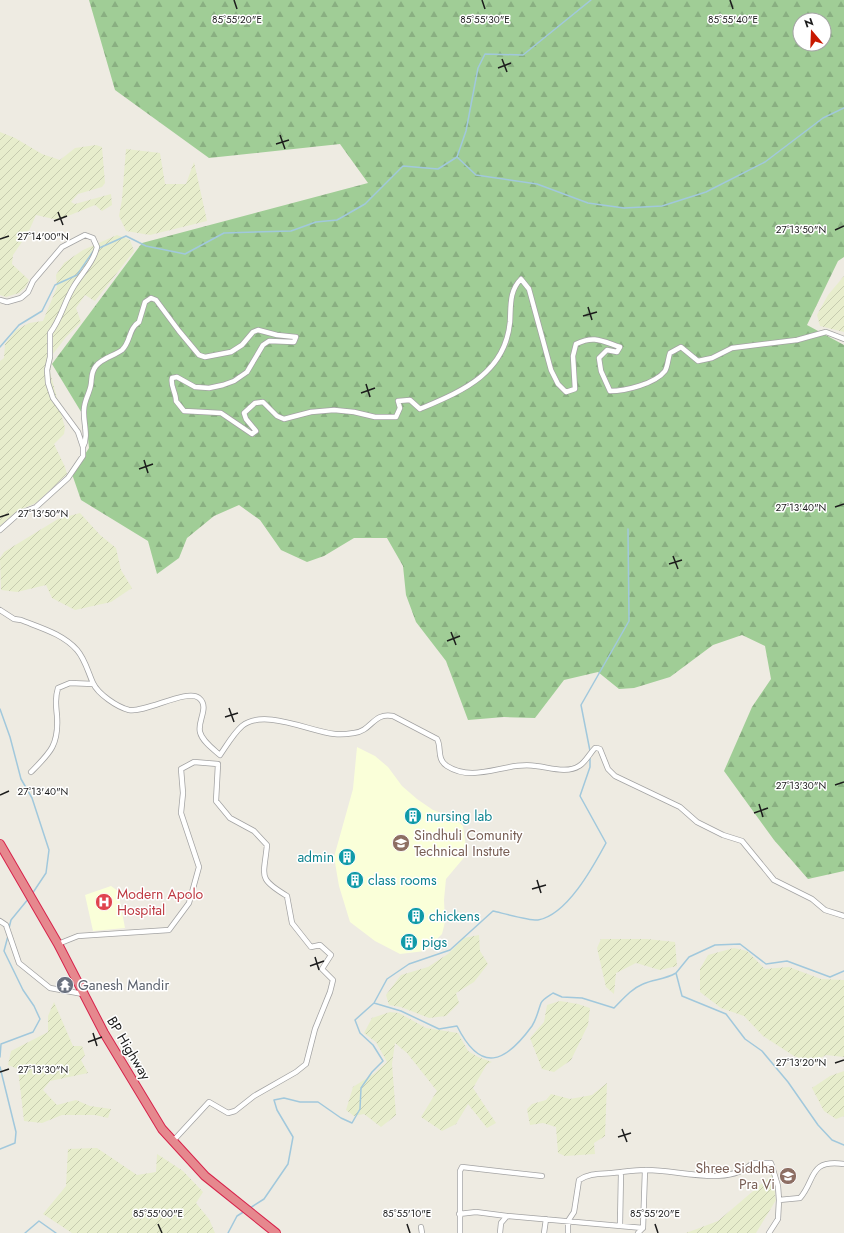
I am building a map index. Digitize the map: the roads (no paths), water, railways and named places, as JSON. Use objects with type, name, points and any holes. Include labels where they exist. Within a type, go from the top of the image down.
[{"type":"highway","name":"BP Highway","points":[[0,844],[58,944],[104,1033],[162,1129],[205,1176],[223,1192],[276,1233]]},
{"type":"street","points":[[0,300],[6,302],[21,298],[28,292],[33,281],[62,247],[85,235],[93,238],[97,247],[91,263],[75,285],[64,304],[59,322],[50,332],[50,357],[47,370],[48,383],[53,398],[78,432],[83,447],[83,456],[68,478],[36,507],[18,514],[0,530]]},
{"type":"street","points":[[83,447],[86,441],[84,404],[85,397],[92,383],[91,374],[96,365],[121,350],[127,344],[133,325],[139,322],[145,302],[150,298],[156,300],[178,331],[199,355],[205,357],[231,352],[242,346],[253,332],[258,330],[277,336],[296,337],[294,342],[269,341],[262,345],[247,372],[223,385],[209,388],[195,386],[177,377],[172,378],[173,386],[176,392],[176,401],[184,411],[221,413],[252,434],[256,431],[246,419],[244,413],[255,403],[262,402],[277,416],[284,419],[311,412],[334,410],[354,412],[375,417],[396,417],[400,408],[398,401],[410,400],[420,408],[450,396],[482,376],[496,362],[504,344],[510,323],[513,286],[521,279],[529,289],[552,370],[558,384],[566,392],[575,390],[573,356],[576,344],[587,339],[597,339],[620,347],[617,352],[606,350],[599,358],[601,371],[610,391],[621,391],[654,379],[665,370],[670,352],[681,347],[698,361],[712,358],[732,348],[797,340],[826,332],[844,339]]},
{"type":"street","points":[[0,610],[14,619],[21,620],[62,637],[78,650],[93,684],[113,702],[128,710],[142,710],[181,697],[192,695],[198,696],[202,701],[204,708],[199,725],[200,733],[220,755]]},
{"type":"street","points":[[31,772],[50,753],[55,744],[58,732],[55,704],[58,688],[70,683],[93,684]]},
{"type":"street","points":[[173,1141],[209,1102],[228,1113],[296,1072],[306,1064],[315,1029],[330,992],[332,980],[322,969],[331,955],[320,945],[311,947],[292,922],[286,896],[268,885],[264,876],[267,845],[254,831],[230,818],[216,801],[218,764],[220,755],[243,725],[253,721],[270,719],[335,734],[356,733],[370,726],[380,716],[386,714],[393,716],[437,739],[439,742],[441,759],[445,765],[457,771],[470,774],[526,764],[564,770],[571,769],[579,766],[595,748],[598,748],[600,749],[608,769],[615,776],[680,807],[697,822],[723,835],[742,841],[754,853],[764,869],[774,880],[812,899],[825,910],[844,916]]},
{"type":"street","points":[[58,944],[78,936],[169,930],[188,903],[199,867],[181,813],[183,793],[181,769],[194,762],[218,764]]},
{"type":"street","points":[[0,921],[6,925],[19,963],[50,988],[84,994]]},
{"type":"street","points":[[568,1233],[568,1221],[574,1212],[579,1180],[594,1173],[645,1170],[703,1175],[727,1175],[747,1168],[753,1163],[771,1163],[778,1186],[779,1200],[778,1219],[769,1233]]},
{"type":"street","points":[[779,1200],[800,1198],[810,1179],[824,1164],[844,1164]]},
{"type":"street","points":[[460,1233],[460,1171],[462,1167],[542,1176]]},
{"type":"street","points":[[638,1233],[643,1228],[645,1170]]},
{"type":"street","points":[[620,1225],[621,1172]]},
{"type":"street","points":[[459,1214],[476,1212],[643,1228]]},
{"type":"street","points":[[500,1233],[501,1223],[507,1216]]},
{"type":"street","points":[[544,1233],[546,1219]]},
{"type":"street","points":[[421,1227],[422,1233]]},
{"type":"waterway","points":[[97,249],[126,236],[146,246],[185,254],[224,233],[291,231],[316,222],[337,220],[365,204],[403,166],[438,169],[457,157],[466,131],[478,68],[485,54],[523,55],[591,0]]},
{"type":"waterway","points":[[457,157],[476,175],[537,184],[588,203],[624,208],[662,206],[706,192],[765,162],[823,118],[844,108]]},
{"type":"waterway","points":[[0,347],[19,325],[42,311],[55,285],[77,275],[94,250]]},
{"type":"waterway","points":[[590,751],[581,705],[629,621],[628,529]]},
{"type":"waterway","points":[[0,709],[10,737],[21,779],[32,798],[49,850],[46,873],[32,894]]},
{"type":"waterway","points":[[250,1208],[264,1199],[288,1164],[293,1137],[277,1110],[274,1100],[284,1098],[300,1102],[318,1102],[341,1118],[352,1123],[360,1109],[361,1088],[372,1072],[383,1061],[373,1045],[360,1033],[355,1020],[374,1003],[387,979],[409,964],[450,950],[493,911],[538,920],[549,916],[559,909],[578,889],[606,843],[580,796],[590,767],[590,757]]},
{"type":"waterway","points":[[9,928],[11,920],[29,898]]},
{"type":"waterway","points":[[0,1057],[1,1044],[33,1032],[40,1019],[34,1006],[23,990],[4,951],[8,936]]},
{"type":"waterway","points":[[676,973],[689,957],[715,945],[740,944],[766,964],[787,961],[830,977],[844,971]]},
{"type":"waterway","points":[[374,1003],[401,1011],[439,1029],[457,1026],[466,1041],[475,1051],[484,1057],[493,1058],[503,1055],[522,1039],[534,1023],[541,1003],[553,993],[562,997],[582,998],[614,1008],[627,994],[639,986],[676,973],[682,996],[726,1014],[745,1039],[762,1051],[788,1082],[818,1125],[832,1140],[844,1145]]},
{"type":"waterway","points":[[0,1067],[16,1132],[15,1143],[0,1149]]},
{"type":"waterway","points":[[228,1233],[237,1216],[245,1211]]},
{"type":"waterway","points":[[25,1233],[39,1221],[56,1233]]},
{"type":"place","name":"nursing lab","points":[[413,816]]},
{"type":"place","name":"Sindhuli Comunity Technical Instute","points":[[401,843]]},
{"type":"place","name":"admin","points":[[347,857]]},
{"type":"place","name":"class rooms","points":[[355,880]]},
{"type":"place","name":"Modern Apolo Hospital","points":[[104,902]]},
{"type":"place","name":"chickens","points":[[416,916]]},
{"type":"place","name":"pigs","points":[[409,942]]},
{"type":"place","name":"Ganesh Mandir","points":[[65,985]]},
{"type":"place","name":"Shree Siddha Pra Vi","points":[[788,1176]]}]
